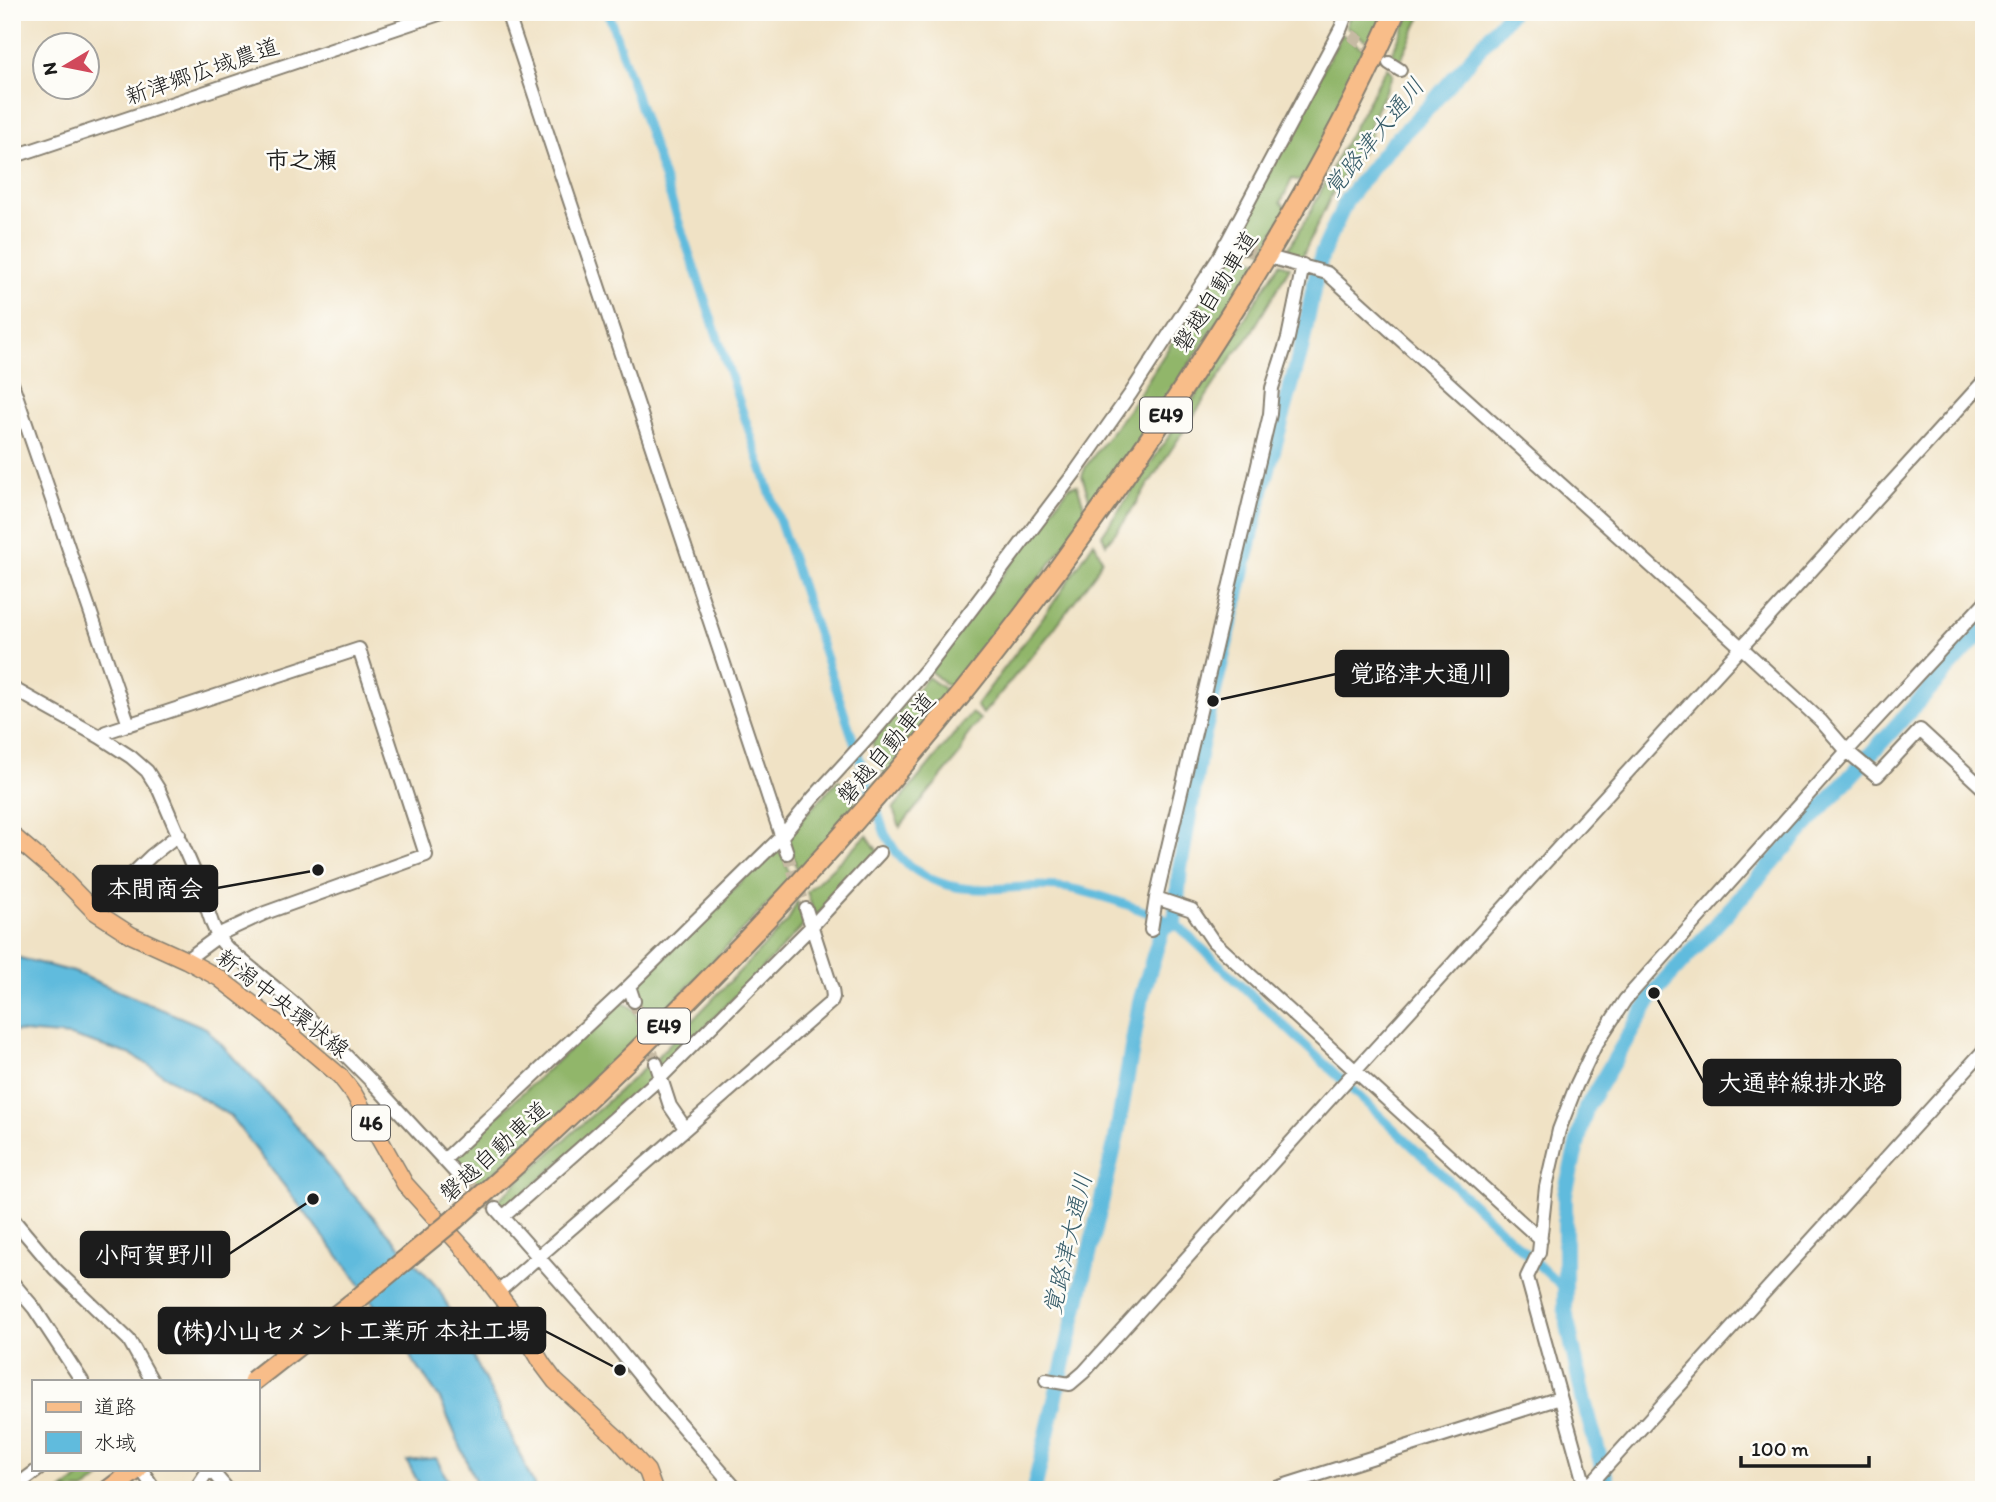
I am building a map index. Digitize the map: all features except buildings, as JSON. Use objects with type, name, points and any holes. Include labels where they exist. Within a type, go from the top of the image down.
[{"type":"highway","name":"磐越自動車道","points":[[254,1380],[455,1219],[631,1059],[734,954],[859,818],[940,723],[1031,607],[1175,403],[1316,169],[1395,12]]},
{"type":"highway","points":[[109,1490],[138,1470]]},
{"type":"main road","name":"新潟中央環状線","points":[[12,835],[58,873],[93,911],[131,936],[219,978],[340,1076],[354,1094],[405,1184],[465,1250],[509,1308],[549,1373],[617,1438],[647,1471],[654,1490]]},
{"type":"street","name":"新津郷広域農道","points":[[12,157],[444,12]]},
{"type":"street","points":[[507,12],[787,853]]},
{"type":"street","points":[[444,1160],[629,986],[782,836],[925,671],[1084,460],[1218,259],[1346,31],[1347,12]]},
{"type":"street","points":[[1225,244],[1243,248]]},
{"type":"street","points":[[1276,259],[1327,272],[1821,721],[1850,753],[1877,776],[1920,730],[1984,789]]},
{"type":"street","points":[[1151,930],[1270,414],[1272,388],[1306,266]]},
{"type":"street","points":[[1049,1381],[1070,1384],[1084,1373],[1984,381]]},
{"type":"street","points":[[12,383],[129,725]]},
{"type":"street","points":[[1587,1488],[1527,1277],[1540,1246],[1548,1172],[1559,1130],[1576,1086],[1595,1046],[1625,1000],[1984,603]]},
{"type":"street","points":[[100,737],[106,732],[359,649],[426,855],[265,913],[224,932],[186,960]]},
{"type":"street","points":[[12,688],[100,737],[147,771],[159,790],[178,834],[218,937],[235,955],[297,1006],[456,1173]]},
{"type":"street","points":[[93,911],[178,834]]},
{"type":"street","points":[[737,1490],[500,1212],[661,1077],[812,926],[880,853]]},
{"type":"street","points":[[1158,901],[1192,909],[1213,941],[1540,1246]]},
{"type":"street","points":[[497,1293],[831,1002],[832,989],[807,909]]},
{"type":"street","points":[[629,986],[634,1001]]},
{"type":"street","points":[[1587,1488],[1984,1049]]},
{"type":"street","points":[[656,1063],[670,1106],[685,1128]]},
{"type":"street","points":[[12,1218],[55,1269],[129,1340],[151,1380]]},
{"type":"street","points":[[12,1282],[34,1308],[81,1380]]},
{"type":"street","points":[[1270,1490],[1560,1398]]},
{"type":"street","points":[[12,1489],[38,1470]]},
{"type":"street","points":[[140,1470],[155,1490]]},
{"type":"street","points":[[195,1490],[209,1470]]},
{"type":"street","points":[[211,1470],[228,1490]]},
{"type":"green space","points":[[1351,12],[1386,12],[1372,45],[1346,26]]},
{"type":"green space","points":[[1411,12],[1423,12],[1398,65],[1389,59]]},
{"type":"green space","points":[[1342,34],[1369,53],[1303,181],[1292,179],[1281,202],[1287,208],[1264,250],[1237,240],[1236,235]]},
{"type":"green space","points":[[1387,67],[1393,74],[1371,121],[1371,139],[1336,186],[1300,261],[1284,256],[1310,213]]},
{"type":"green space","points":[[1230,251],[1258,261],[1093,510],[1082,476],[1086,466],[1134,402]]},
{"type":"green space","points":[[1280,263],[1290,267],[1247,340],[1235,353],[1123,523],[1106,544],[1102,535],[1188,408]]},
{"type":"green space","points":[[1077,485],[1087,515],[954,691],[930,671],[1070,486]]},
{"type":"green space","points":[[1094,542],[1102,559],[1096,572],[1050,634],[983,714],[976,706],[1052,605]]},
{"type":"green space","points":[[928,677],[955,697],[886,779],[872,742]]},
{"type":"green space","points":[[971,713],[980,719],[965,739],[961,753],[900,827],[893,809]]},
{"type":"green space","points":[[838,780],[849,785],[857,809],[798,873],[787,835]]},
{"type":"green space","points":[[867,835],[878,852],[815,917],[807,892]]},
{"type":"green space","points":[[777,851],[784,857],[791,880],[646,1030],[634,991],[655,966],[771,852]]},
{"type":"green space","points":[[797,901],[803,926],[661,1073],[657,1057],[788,921]]},
{"type":"green space","points":[[620,1003],[633,1010],[643,1034],[559,1115],[478,1187],[457,1161],[458,1152]]},
{"type":"green space","points":[[651,1062],[657,1078],[504,1211],[497,1201]]},
{"type":"green space","points":[[90,1470],[112,1470],[84,1490],[63,1490]]},
{"type":"water","points":[[12,956],[74,972],[206,1028],[286,1114],[348,1189],[439,1289],[495,1400],[536,1490],[479,1490],[440,1399],[351,1272],[230,1116],[132,1055],[70,1036],[12,1031]]},
{"type":"water","points":[[436,1458],[453,1490],[422,1490],[407,1461]]},
{"type":"waterway","points":[[608,12],[885,834],[898,854],[915,870],[943,884],[978,889],[1031,886],[1068,888],[1109,899],[1175,923],[1565,1290]]},
{"type":"waterway","name":"覚路津大通川","points":[[1034,1490],[1116,1139],[1140,1002],[1163,926],[1175,923],[1180,868],[1201,746],[1262,490],[1301,350],[1322,254],[1347,199],[1388,148],[1428,108],[1511,12]]},
{"type":"waterway","points":[[1609,1490],[1583,1398],[1565,1310],[1565,1194],[1586,1108],[1654,993],[1984,629]]},
{"type":"tunnel","points":[[1351,35],[1380,56]]},
{"type":"tunnel","points":[[1243,248],[1273,258]]},
{"type":"tunnel","points":[[787,853],[806,909]]},
{"type":"tunnel","points":[[634,1001],[656,1063]]},
{"type":"tunnel","points":[[456,1173],[496,1209]]},
{"type":"place","name":"覚路津大通川","points":[[1213,701]]},
{"type":"place","name":"本間商会","points":[[318,870]]},
{"type":"place","name":"大通幹線排水路","points":[[1654,993]]},
{"type":"place","name":"小阿賀野川","points":[[313,1199]]},
{"type":"place","name":"(株)小山セメント工業所 本社工場","points":[[620,1370]]},
{"type":"district","name":"市之瀬","points":[[301,160]]}]
